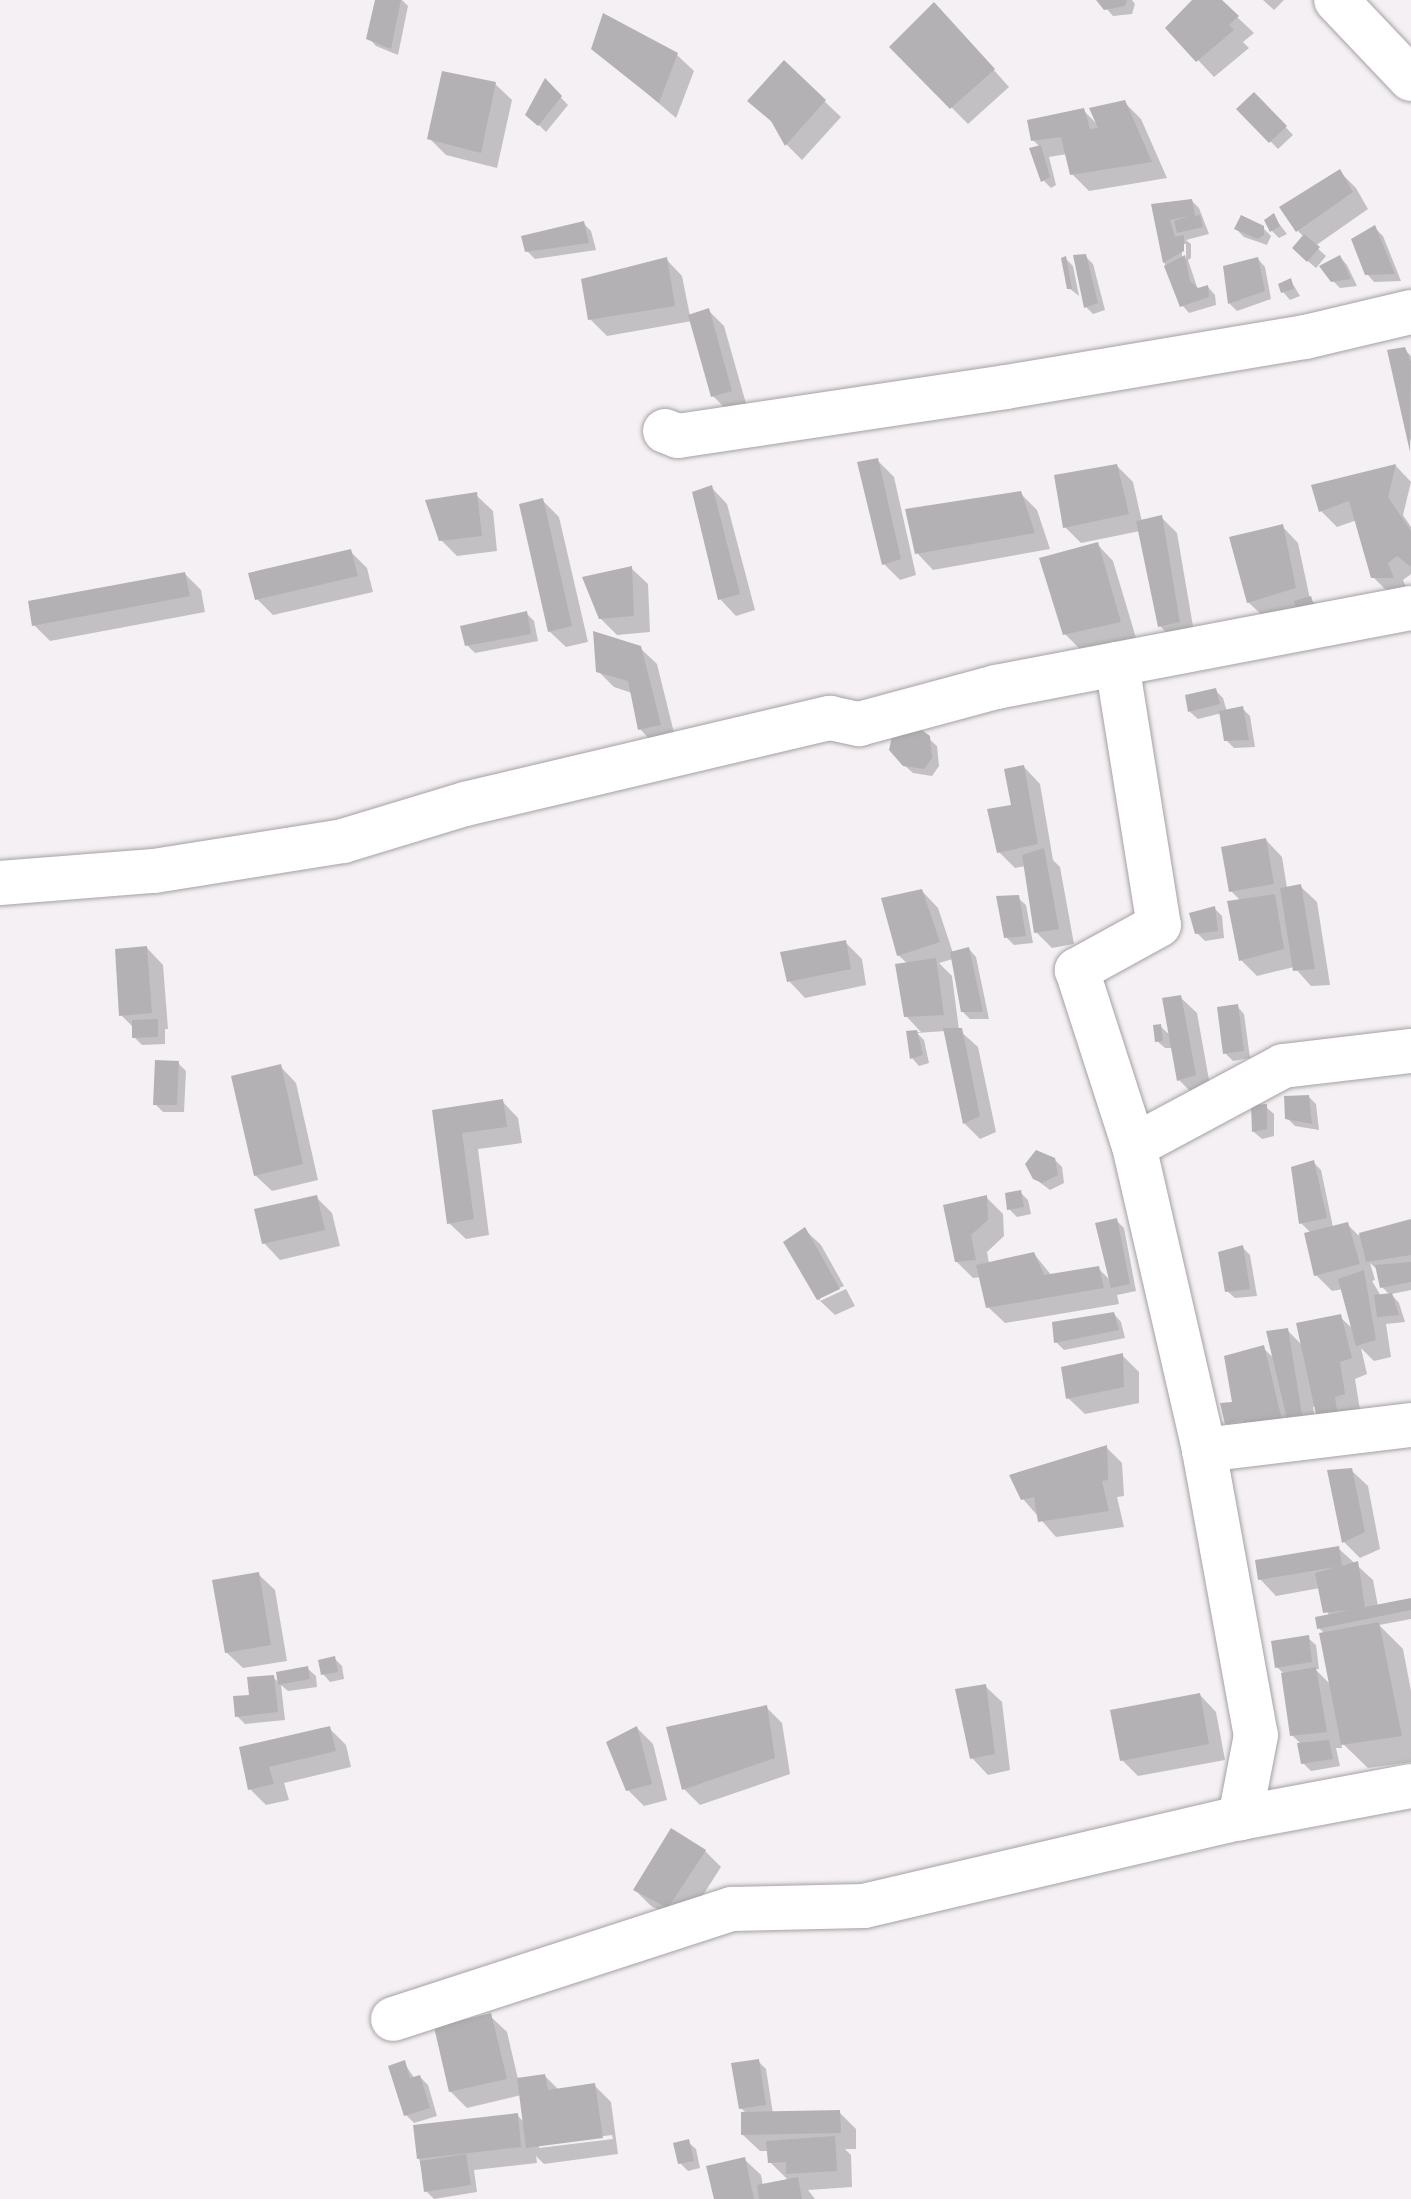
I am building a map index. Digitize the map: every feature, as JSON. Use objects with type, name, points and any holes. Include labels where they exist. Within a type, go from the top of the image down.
[{"type":"street","points":[[1336,0],[1404,60]]},
{"type":"street","points":[[665,431],[678,436],[1006,387],[1305,337],[1411,312]]},
{"type":"street","points":[[0,883],[154,871],[343,841],[465,804],[830,718],[859,724],[996,687],[1411,608]]},
{"type":"street","points":[[1117,664],[1159,925],[1077,970],[1134,1146],[1204,1450],[1256,1735],[1240,1818]]},
{"type":"street","points":[[1134,1146],[1283,1066],[1411,1051]]},
{"type":"street","points":[[1204,1450],[1411,1425]]},
{"type":"street","points":[[393,2019],[732,1909],[864,1906],[1240,1818],[1411,1786]]},
{"type":"building","points":[[375,0],[401,0],[391,49],[366,39]]},
{"type":"building","points":[[1096,0],[1127,0],[1125,6],[1104,10]]},
{"type":"building","points":[[1192,0],[1222,0],[1239,16],[1229,25],[1234,30],[1196,62],[1165,28]]},
{"type":"building","points":[[934,2],[995,69],[950,109],[889,47]]},
{"type":"building","points":[[603,13],[678,53],[659,103],[591,49]]},
{"type":"building","points":[[784,60],[826,100],[785,146],[771,121],[747,101]]},
{"type":"building","points":[[442,71],[496,82],[481,153],[427,139]]},
{"type":"building","points":[[545,78],[562,96],[538,126],[525,115]]},
{"type":"building","points":[[1254,92],[1287,126],[1269,143],[1236,109]]},
{"type":"building","points":[[1125,100],[1152,162],[1070,175],[1061,137],[1031,141],[1027,120],[1084,108],[1090,129],[1098,128],[1089,108]]},
{"type":"building","points":[[1041,145],[1050,177],[1041,182],[1029,148]]},
{"type":"building","points":[[1340,169],[1353,192],[1296,232],[1279,207]]},
{"type":"building","points":[[1192,199],[1195,216],[1200,215],[1203,227],[1177,233],[1174,221],[1190,216],[1170,220],[1175,237],[1184,235],[1184,251],[1163,263],[1151,204]]},
{"type":"building","points":[[1274,213],[1280,226],[1270,232],[1264,220]]},
{"type":"building","points":[[1241,215],[1264,226],[1264,235],[1258,239],[1234,229]]},
{"type":"building","points":[[584,221],[589,243],[525,252],[521,236]]},
{"type":"building","points":[[1375,225],[1395,274],[1365,275],[1351,239]]},
{"type":"building","points":[[1304,234],[1320,247],[1307,262],[1292,248]]},
{"type":"building","points":[[1086,254],[1098,303],[1084,308],[1073,255]]},
{"type":"building","points":[[1185,255],[1190,281],[1198,288],[1208,285],[1209,297],[1180,307],[1164,266]]},
{"type":"building","points":[[1340,255],[1351,279],[1331,282],[1319,266]]},
{"type":"building","points":[[1066,256],[1072,289],[1067,289],[1061,258]]},
{"type":"building","points":[[667,257],[675,306],[588,320],[581,279]]},
{"type":"building","points":[[1258,257],[1265,291],[1228,304],[1223,266]]},
{"type":"building","points":[[1291,278],[1294,289],[1281,293],[1278,284]]},
{"type":"building","points":[[709,308],[732,391],[711,397],[688,315]]},
{"type":"building","points":[[1405,347],[1411,362],[1410,452],[1387,350]]},
{"type":"building","points":[[878,458],[901,559],[882,565],[857,462]]},
{"type":"building","points":[[1117,464],[1129,514],[1063,528],[1054,475]]},
{"type":"building","points":[[1396,464],[1388,497],[1411,531],[1411,567],[1397,556],[1388,563],[1394,578],[1371,578],[1349,501],[1319,512],[1311,485]]},
{"type":"building","points":[[712,485],[740,594],[718,600],[692,492]]},
{"type":"building","points":[[1021,491],[1035,533],[915,554],[905,509]]},
{"type":"building","points":[[477,492],[482,536],[439,541],[425,500]]},
{"type":"building","points":[[543,498],[572,626],[548,632],[519,504]]},
{"type":"building","points":[[1162,515],[1180,622],[1158,627],[1136,521]]},
{"type":"building","points":[[1283,524],[1296,588],[1247,603],[1229,537]]},
{"type":"building","points":[[1098,542],[1121,622],[1063,635],[1039,558]]},
{"type":"building","points":[[351,549],[358,576],[255,600],[248,573]]},
{"type":"building","points":[[632,566],[634,616],[599,619],[582,577]]},
{"type":"building","points":[[185,572],[190,596],[32,626],[28,601]]},
{"type":"building","points":[[1311,596],[1314,607],[1297,610],[1294,601]]},
{"type":"building","points":[[527,611],[531,634],[465,646],[460,626]]},
{"type":"building","points":[[593,631],[641,646],[661,725],[638,730],[628,681],[596,672]]},
{"type":"building","points":[[1216,688],[1220,704],[1188,712],[1185,695]]},
{"type":"building","points":[[1243,706],[1249,740],[1224,741],[1219,711]]},
{"type":"building","points":[[912,723],[930,736],[932,758],[924,769],[903,766],[889,750],[893,732]]},
{"type":"building","points":[[1024,765],[1038,844],[997,853],[987,809],[1011,805],[1004,769]]},
{"type":"building","points":[[1266,838],[1274,884],[1229,892],[1221,847]]},
{"type":"building","points":[[1044,848],[1059,929],[1034,933],[1022,855]]},
{"type":"building","points":[[1301,884],[1315,969],[1293,971],[1280,888]]},
{"type":"building","points":[[922,889],[940,942],[897,956],[881,898]]},
{"type":"building","points":[[1275,894],[1284,949],[1239,961],[1227,901]]},
{"type":"building","points":[[1019,895],[1026,936],[1004,938],[996,896]]},
{"type":"building","points":[[1215,906],[1218,931],[1195,934],[1189,913]]},
{"type":"building","points":[[846,940],[851,969],[787,982],[780,952]]},
{"type":"building","points":[[147,946],[152,1013],[119,1016],[115,949]]},
{"type":"building","points":[[969,947],[983,1012],[961,1012],[950,952]]},
{"type":"building","points":[[936,958],[944,1015],[904,1017],[895,964]]},
{"type":"building","points":[[1181,995],[1196,1075],[1177,1081],[1162,998]]},
{"type":"building","points":[[1238,1004],[1244,1051],[1223,1054],[1217,1007]]},
{"type":"building","points":[[158,1019],[158,1037],[132,1038],[132,1020]]},
{"type":"building","points":[[1161,1024],[1163,1041],[1155,1042],[1153,1025]]},
{"type":"building","points":[[943,1028],[962,1028],[980,1116],[963,1124]]},
{"type":"building","points":[[917,1030],[923,1055],[910,1059],[906,1031]]},
{"type":"building","points":[[155,1060],[179,1061],[177,1105],[153,1105]]},
{"type":"building","points":[[281,1064],[303,1164],[254,1176],[231,1076]]},
{"type":"building","points":[[1309,1095],[1312,1124],[1285,1119],[1284,1096]]},
{"type":"building","points":[[503,1099],[507,1127],[462,1133],[474,1219],[447,1224],[432,1110]]},
{"type":"building","points":[[1267,1104],[1267,1129],[1252,1132],[1251,1105]]},
{"type":"building","points":[[1036,1150],[1055,1158],[1058,1175],[1042,1183],[1033,1179],[1025,1164]]},
{"type":"building","points":[[1314,1160],[1327,1218],[1299,1224],[1291,1167]]},
{"type":"building","points":[[1021,1190],[1024,1207],[1007,1210],[1005,1193]]},
{"type":"building","points":[[317,1195],[325,1230],[262,1244],[254,1209]]},
{"type":"building","points":[[987,1195],[988,1220],[971,1235],[976,1260],[955,1262],[943,1205]]},
{"type":"building","points":[[1117,1218],[1130,1284],[1111,1288],[1095,1223]]},
{"type":"building","points":[[1411,1219],[1411,1255],[1366,1262],[1359,1233]]},
{"type":"building","points":[[1348,1222],[1360,1264],[1314,1276],[1304,1233]]},
{"type":"building","points":[[805,1227],[840,1289],[817,1300],[783,1242]]},
{"type":"building","points":[[1243,1245],[1250,1289],[1225,1292],[1218,1252]]},
{"type":"building","points":[[1034,1252],[1044,1275],[1099,1266],[1104,1288],[986,1308],[976,1265]]},
{"type":"building","points":[[1411,1262],[1411,1282],[1380,1288],[1375,1265]]},
{"type":"building","points":[[1364,1270],[1376,1340],[1356,1346],[1338,1279]]},
{"type":"building","points":[[1392,1293],[1399,1315],[1377,1317],[1374,1295]]},
{"type":"building","points":[[1114,1312],[1119,1330],[1054,1343],[1052,1322]]},
{"type":"building","points":[[1341,1314],[1352,1358],[1340,1362],[1345,1394],[1335,1397],[1338,1416],[1317,1419],[1296,1323]]},
{"type":"building","points":[[1288,1328],[1303,1421],[1288,1423],[1266,1331]]},
{"type":"building","points":[[1264,1345],[1283,1424],[1245,1432],[1243,1420],[1225,1424],[1220,1403],[1232,1402],[1224,1356]]},
{"type":"building","points":[[1123,1353],[1124,1387],[1066,1399],[1061,1367]]},
{"type":"building","points":[[1107,1445],[1108,1480],[1102,1481],[1109,1511],[1038,1522],[1034,1497],[1021,1500],[1009,1475]]},
{"type":"building","points":[[1352,1468],[1365,1532],[1342,1543],[1327,1470]]},
{"type":"building","points":[[1339,1546],[1342,1566],[1358,1561],[1365,1607],[1411,1598],[1411,1610],[1317,1629],[1315,1617],[1351,1610],[1323,1613],[1315,1573],[1336,1567],[1258,1580],[1255,1560]]},
{"type":"building","points":[[259,1572],[271,1645],[225,1653],[212,1580]]},
{"type":"building","points":[[1379,1622],[1402,1736],[1341,1745],[1319,1633]]},
{"type":"building","points":[[1309,1635],[1312,1662],[1275,1668],[1271,1641]]},
{"type":"building","points":[[335,1656],[338,1672],[321,1675],[318,1660]]},
{"type":"building","points":[[308,1666],[310,1679],[278,1685],[276,1672]]},
{"type":"building","points":[[1316,1667],[1327,1732],[1290,1736],[1281,1673]]},
{"type":"building","points":[[274,1675],[278,1712],[235,1717],[233,1696],[249,1695],[247,1677]]},
{"type":"building","points":[[986,1684],[995,1754],[970,1759],[955,1689]]},
{"type":"building","points":[[1200,1693],[1209,1744],[1120,1761],[1110,1710]]},
{"type":"building","points":[[767,1705],[775,1758],[682,1790],[666,1727]]},
{"type":"building","points":[[330,1726],[336,1751],[269,1767],[274,1784],[248,1790],[239,1747]]},
{"type":"building","points":[[637,1726],[652,1784],[626,1791],[606,1742]]},
{"type":"building","points":[[1329,1740],[1333,1759],[1301,1764],[1297,1743]]},
{"type":"building","points":[[671,1828],[706,1850],[668,1908],[633,1890]]},
{"type":"building","points":[[491,2013],[507,2079],[449,2092],[434,2027]]},
{"type":"building","points":[[759,2059],[766,2105],[739,2109],[731,2063]]},
{"type":"building","points":[[405,2060],[410,2078],[420,2075],[430,2108],[404,2116],[388,2066]]},
{"type":"building","points":[[545,2074],[548,2090],[595,2083],[603,2138],[526,2148],[517,2078]]},
{"type":"building","points":[[840,2110],[841,2133],[741,2135],[741,2112]]},
{"type":"building","points":[[518,2113],[521,2147],[417,2159],[413,2125]]},
{"type":"building","points":[[835,2136],[837,2171],[786,2174],[786,2162],[768,2163],[766,2141]]},
{"type":"building","points":[[689,2139],[694,2161],[678,2164],[673,2143]]},
{"type":"building","points":[[466,2154],[471,2185],[424,2192],[420,2161]]},
{"type":"building","points":[[745,2157],[754,2199],[714,2199],[706,2166]]},
{"type":"building","points":[[798,2177],[802,2199],[759,2199],[757,2185]]}]
